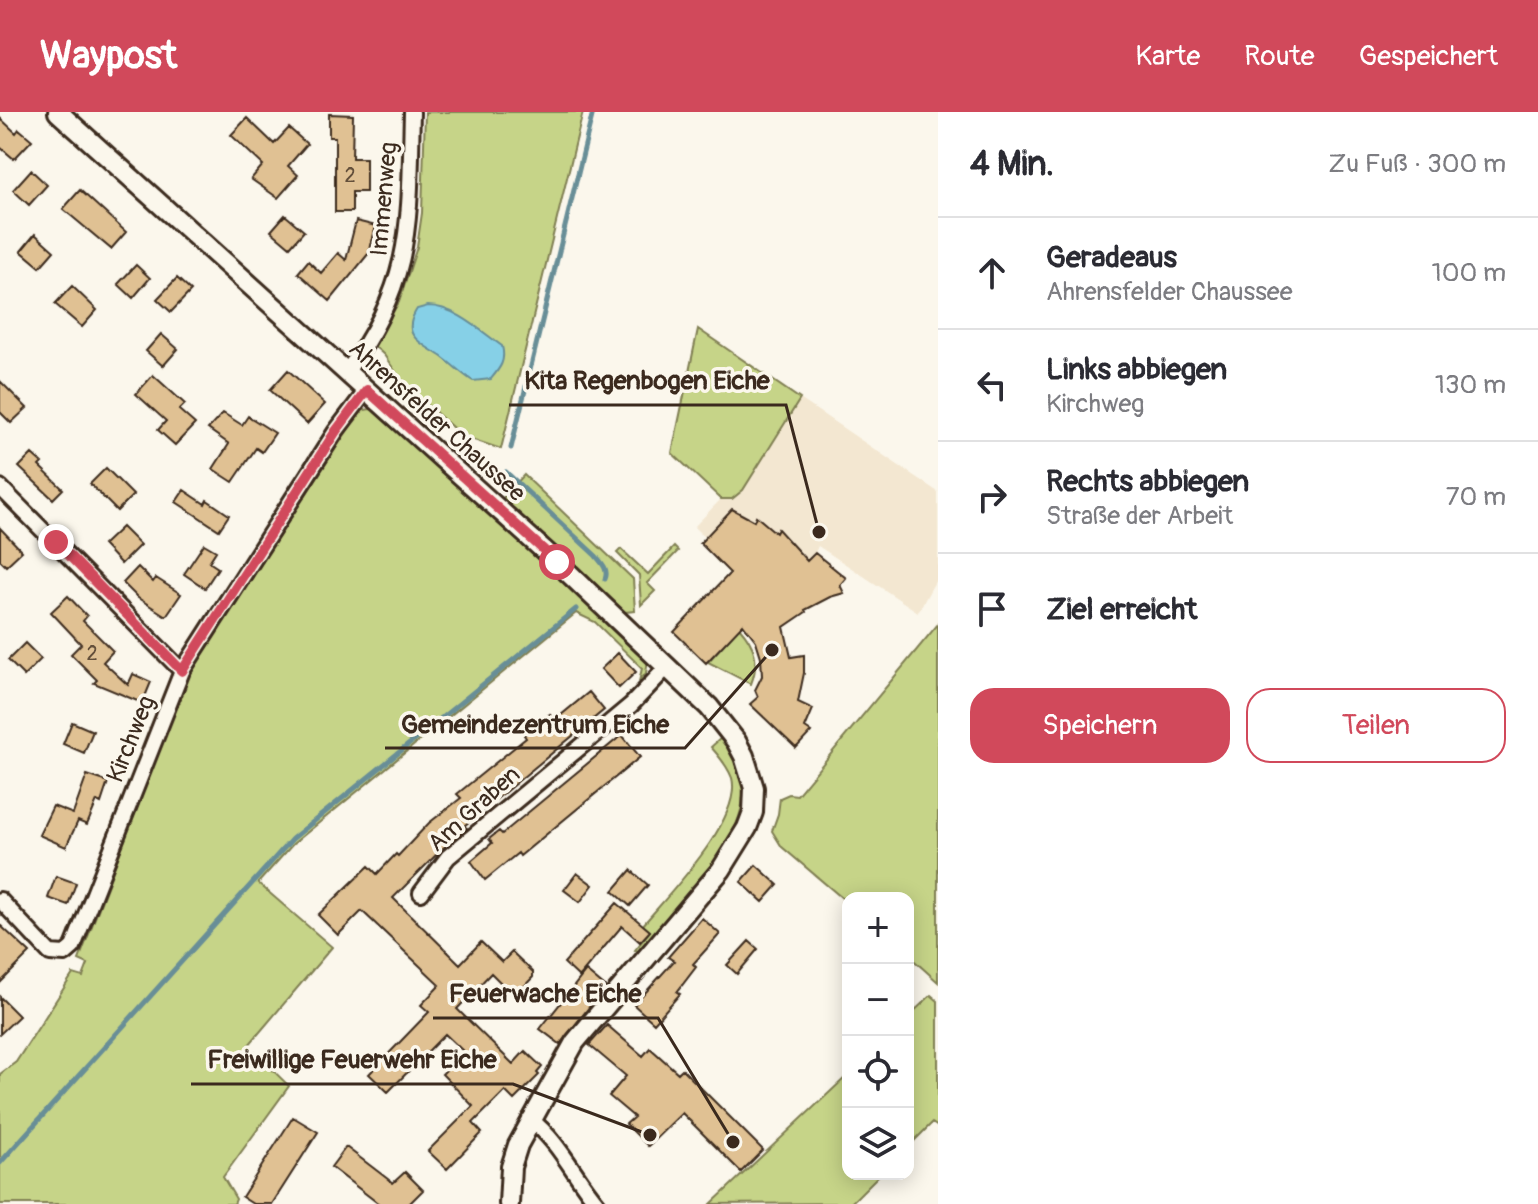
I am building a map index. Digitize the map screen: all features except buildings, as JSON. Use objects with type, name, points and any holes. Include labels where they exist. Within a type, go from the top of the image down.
[{"type":"main road","name":"Ahrensfelder Chaussee","points":[[58,112],[347,371],[668,666],[709,707],[744,756],[754,788],[751,818],[729,859],[581,1035],[530,1119]]},
{"type":"main road","points":[[509,1204],[511,1167],[530,1119]]},
{"type":"street","name":"Immenweg","points":[[347,371],[366,345],[387,306],[403,260],[409,220],[412,112]]},
{"type":"street","name":"Kirchweg","points":[[0,900],[50,953],[65,954],[73,947],[182,671],[336,431],[367,390]]},
{"type":"street","points":[[0,487],[182,671]]},
{"type":"street","name":"Am Graben","points":[[421,893],[448,857],[631,705],[668,666]]},
{"type":"street","points":[[530,1119],[547,1132],[598,1204]]},
{"type":"shaded area","points":[[800,399],[938,492],[938,576],[918,612],[818,546],[815,553],[706,663],[674,632],[716,588],[724,595],[737,581],[700,543],[704,537],[694,527],[721,499],[743,490]]},
{"type":"green space","points":[[425,112],[583,112],[501,449],[462,436],[404,384],[373,345],[399,302],[417,247],[422,213]]},
{"type":"green space","points":[[698,329],[800,399],[743,490],[732,499],[721,499],[672,453]]},
{"type":"green space","points":[[377,410],[648,660],[646,673],[639,682],[642,668],[595,622],[576,613],[293,844],[258,883],[332,947],[248,1046],[289,1086],[223,1177],[236,1199],[234,1204],[0,1204],[0,1074],[16,1062],[73,974],[83,977],[88,964],[79,960],[186,680],[360,411]]},
{"type":"green space","points":[[524,475],[633,579],[635,611],[625,612],[501,500]]},
{"type":"green space","points":[[674,547],[678,551],[647,583],[655,591],[641,605],[639,575],[617,553],[621,549],[648,574]]},
{"type":"green space","points":[[938,624],[938,982],[914,960],[914,892],[842,892],[842,898],[782,847],[772,831],[780,798],[797,795]]},
{"type":"green space","points":[[739,627],[749,640],[754,654],[751,684],[708,662]]},
{"type":"green space","points":[[722,737],[736,764],[743,794],[732,834],[704,878],[640,952],[635,950],[650,931],[643,925],[701,856],[726,814],[732,795],[732,778],[711,747]]},
{"type":"green space","points":[[931,995],[938,1001],[938,1127],[932,1123],[914,1141],[914,1036],[914,1011]]},
{"type":"green space","points":[[842,1081],[842,1180],[874,1180],[851,1203],[711,1204]]},
{"type":"water","points":[[428,306],[448,310],[502,346],[501,364],[491,379],[473,381],[416,339],[412,333],[412,319],[417,309]]},
{"type":"waterway","points":[[511,448],[593,112]]},
{"type":"waterway","points":[[506,472],[596,556],[603,564],[605,579]]},
{"type":"waterway","points":[[0,1163],[292,839],[576,609]]},
{"type":"place","name":"Kita Regenbogen Eiche","points":[[819,532]]},
{"type":"place","name":"Gemeindezentrum Eiche","points":[[772,650]]},
{"type":"place","name":"Freiwillige Feuerwehr Eiche","points":[[650,1135]]},
{"type":"place","name":"Feuerwache Eiche","points":[[733,1142]]},
{"type":"route","points":[[56,542],[182,671],[336,431],[367,390],[557,562]]}]
